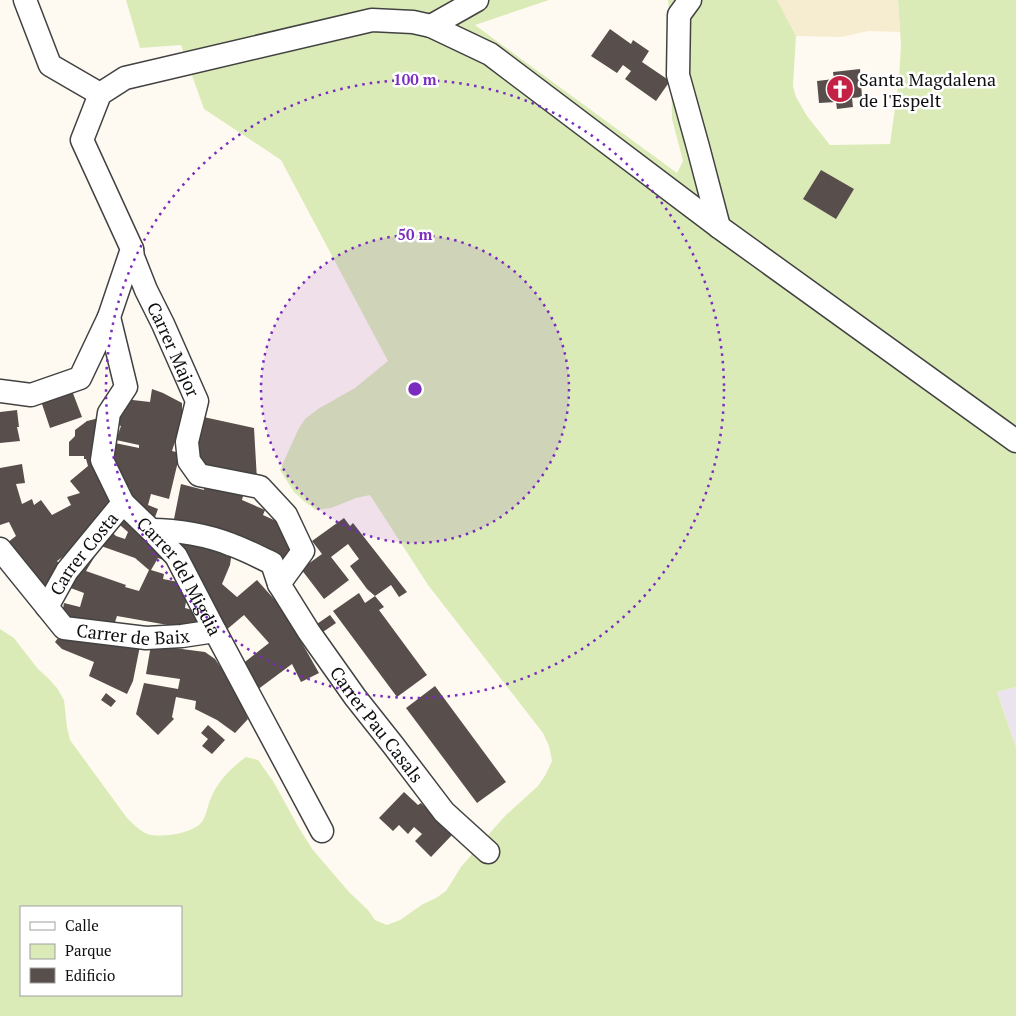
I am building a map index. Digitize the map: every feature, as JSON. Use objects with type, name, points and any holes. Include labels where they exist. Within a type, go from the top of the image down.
[{"type":"street","points":[[25,0],[50,65],[100,94],[125,78],[372,20],[414,22],[432,26],[490,54],[718,227],[1016,441]]},
{"type":"street","points":[[432,26],[477,0]]},
{"type":"street","points":[[690,0],[679,15],[678,75],[718,227]]},
{"type":"street","name":"Carrer Major","points":[[100,94],[82,140],[132,249],[133,257],[146,290],[197,401],[187,442],[189,461],[199,475],[260,487],[286,515],[304,551],[279,584]]},
{"type":"street","points":[[0,391],[31,395],[80,378],[109,317],[132,249]]},
{"type":"street","name":"Carrer del Migdia","points":[[109,317],[126,387],[109,413],[102,460],[123,503],[176,556],[322,831]]},
{"type":"street","name":"Carrer Costa","points":[[47,607],[68,571],[123,503]]},
{"type":"street","name":"Carrer Pau Casals","points":[[151,530],[173,530],[210,538],[231,544],[272,563],[279,584],[354,698],[444,812],[488,852]]},
{"type":"street","name":"Carrer de Baix","points":[[0,550],[64,628],[146,638],[182,636],[215,631]]},
{"type":"shaded area","points":[[777,0],[898,0],[900,32],[868,31],[841,37],[796,36]]},
{"type":"shaded area","points":[[1016,687],[1016,748],[997,692]]},
{"type":"green space","points":[[126,0],[549,0],[475,25],[677,173],[683,161],[672,119],[668,0],[777,0],[796,36],[793,86],[796,97],[807,116],[830,145],[890,144],[899,79],[901,45],[898,0],[1016,0],[1016,687],[997,692],[1016,748],[1016,1016],[0,1016],[0,629],[14,638],[38,669],[57,688],[64,700],[70,740],[127,818],[140,830],[157,836],[182,833],[196,827],[203,820],[214,792],[225,775],[246,757],[258,760],[273,781],[313,850],[375,920],[387,925],[400,920],[446,891],[461,867],[496,826],[538,786],[552,761],[549,746],[543,733],[428,585],[370,495],[356,498],[331,508],[316,510],[294,492],[280,470],[305,419],[318,409],[355,388],[388,361],[281,160],[204,109],[181,45],[140,48]]},
{"type":"building","points":[[610,29],[631,44],[633,40],[649,51],[642,62],[670,81],[656,101],[625,79],[631,71],[623,65],[617,73],[591,56]]},
{"type":"building","name":"Santa Magdalena de l'Espelt","points":[[860,69],[862,97],[852,98],[853,107],[837,109],[836,102],[819,103],[817,81],[834,79],[833,72]]},
{"type":"building","points":[[821,170],[854,189],[836,219],[803,199]]},
{"type":"building","points":[[71,388],[82,417],[50,428],[41,401]]},
{"type":"building","points":[[152,389],[182,403],[182,420],[172,451],[180,453],[169,499],[151,494],[148,505],[158,509],[154,520],[127,499],[130,488],[120,485],[114,468],[115,443],[139,448],[139,445],[116,440],[121,426],[118,425],[124,399],[150,402]]},
{"type":"building","points":[[17,410],[19,427],[17,427],[20,441],[0,443],[0,412]]},
{"type":"building","points":[[199,416],[254,428],[257,480],[195,464]]},
{"type":"building","points":[[103,417],[117,494],[77,547],[57,561],[64,570],[42,591],[4,545],[16,536],[9,522],[0,525],[0,468],[22,464],[25,483],[16,484],[22,504],[32,499],[34,505],[41,500],[52,515],[71,505],[67,497],[80,493],[70,481],[88,466],[84,456],[69,456],[69,442],[75,436],[75,430],[87,421]]},
{"type":"building","points":[[205,482],[244,492],[242,500],[265,510],[263,515],[287,526],[294,537],[287,562],[180,528],[174,519],[181,484],[204,490]]},
{"type":"building","points":[[123,511],[143,528],[143,538],[168,553],[167,561],[158,558],[151,570],[164,574],[163,579],[189,584],[185,608],[200,612],[196,630],[117,616],[112,631],[61,620],[64,603],[80,607],[84,593],[68,587],[107,528],[116,536],[125,539],[128,532],[114,520]],"holes":[[[101,546],[135,558],[149,570],[139,591],[86,571]]]},
{"type":"building","points":[[344,518],[350,526],[353,523],[407,592],[399,597],[391,585],[375,596],[367,589],[350,566],[359,559],[348,544],[331,557],[349,580],[324,599],[301,569],[322,554],[312,541]]},
{"type":"building","points":[[169,541],[232,551],[230,565],[222,584],[237,597],[257,580],[282,608],[319,673],[301,682],[292,664],[253,693],[241,665],[269,643],[244,615],[225,631]]},
{"type":"building","points":[[359,593],[365,603],[375,596],[384,607],[379,610],[427,675],[397,697],[333,611]]},
{"type":"building","points":[[330,615],[336,623],[317,636],[311,628]]},
{"type":"building","points":[[64,630],[140,646],[133,681],[127,694],[89,676],[94,662],[62,649],[55,642]]},
{"type":"building","points":[[151,645],[205,652],[215,659],[230,681],[248,719],[235,733],[217,720],[195,709],[196,701],[176,697],[172,717],[174,719],[158,735],[136,714],[144,683],[178,689],[180,679],[146,674]]},
{"type":"building","points":[[435,686],[506,782],[477,803],[406,708]]},
{"type":"building","points":[[106,693],[116,701],[111,707],[101,700]]},
{"type":"building","points":[[208,725],[225,740],[212,754],[202,746],[208,739],[201,733]]},
{"type":"building","points":[[404,792],[418,805],[421,803],[453,834],[431,857],[415,841],[422,834],[414,827],[408,834],[399,825],[393,831],[379,818]]},
{"type":"place","name":"Santa Magdalena de l'Espelt","points":[[840,89]]}]
